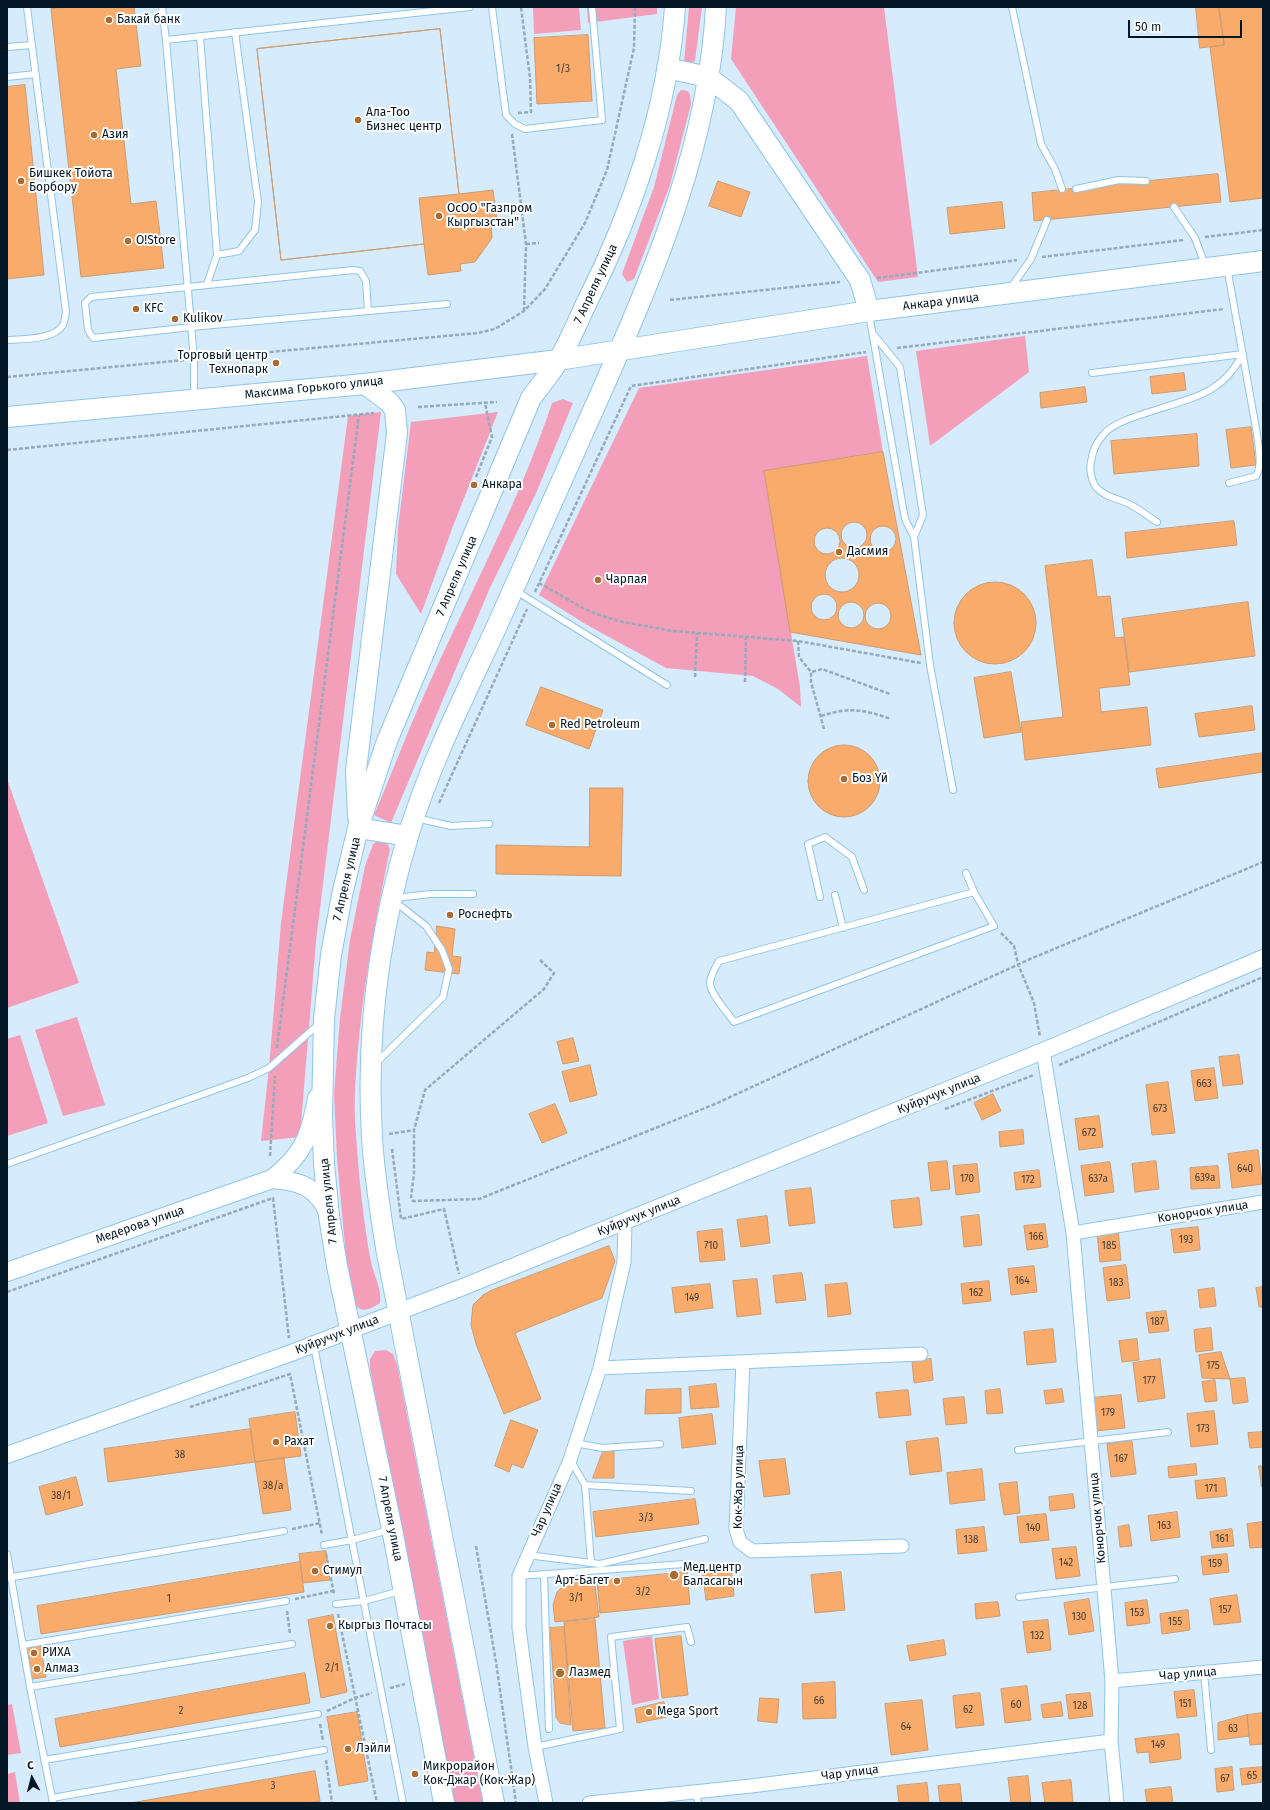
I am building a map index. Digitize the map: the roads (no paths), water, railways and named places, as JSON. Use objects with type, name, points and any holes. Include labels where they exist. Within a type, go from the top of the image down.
[{"type":"main road","name":"7 Апреля улица","points":[[444,1803],[392,1529],[337,1266],[329,1214],[324,1164],[322,1073],[324,1019],[331,955],[339,910],[358,828],[387,741],[532,398],[558,360],[607,263],[626,218],[644,165],[657,116],[667,68],[675,7]]},
{"type":"main road","points":[[494,1803],[386,1248],[377,1192],[381,1135],[371,1069],[378,970],[391,899],[418,825],[440,749],[620,351],[660,254],[690,162],[708,77],[716,7]]},
{"type":"main road","points":[[667,68],[708,77],[738,101],[860,280],[869,311]]},
{"type":"main road","name":"Анкара улица","points":[[620,351],[869,311],[1263,261]]},
{"type":"main road","name":"Максима Горького улица","points":[[7,417],[365,384],[620,351]]},
{"type":"main road","points":[[365,384],[389,402],[395,410],[397,433],[356,770],[358,828],[418,825]]},
{"type":"main road","name":"Медерова улица","points":[[7,1272],[272,1179],[295,1159],[306,1142],[312,1124],[322,1073]]},
{"type":"main road","name":"Медерова улица","points":[[272,1179],[285,1180],[300,1184],[313,1190],[320,1196],[329,1214]]},
{"type":"street","name":"Куйручук улица","points":[[7,1455],[399,1312],[625,1222],[1043,1051],[1263,958]]},
{"type":"street","name":"Конорчок улица","points":[[1043,1051],[1073,1233],[1112,1681],[1111,1741],[1117,1803]]},
{"type":"street","name":"Конорчок улица","points":[[1073,1233],[1263,1202]]},
{"type":"street","name":"Чар улица","points":[[546,1803],[535,1747],[519,1628],[519,1576],[570,1460],[600,1368],[624,1262],[625,1222]]},
{"type":"street","points":[[600,1368],[921,1354]]},
{"type":"street","name":"Кок-Жар улица","points":[[743,1362],[736,1530],[740,1542],[752,1551],[902,1546]]},
{"type":"street","name":"Чар улица","points":[[1112,1681],[1263,1667]]},
{"type":"street","name":"Чар улица","points":[[589,1803],[697,1797],[750,1786],[1111,1741]]},
{"type":"lane","points":[[7,340],[50,335],[58,331],[63,324],[66,312],[27,7]]},
{"type":"lane","points":[[162,7],[194,359],[194,400]]},
{"type":"lane","points":[[166,40],[470,7]]},
{"type":"lane","points":[[492,7],[506,115],[514,124],[525,129],[602,120],[592,7]]},
{"type":"lane","points":[[1012,7],[1041,144],[1055,169],[1062,189]]},
{"type":"lane","points":[[217,255],[240,251],[254,230],[258,202],[235,32]]},
{"type":"lane","points":[[200,36],[217,255],[207,284]]},
{"type":"lane","points":[[7,47],[32,45]]},
{"type":"lane","points":[[7,77],[36,74]]},
{"type":"lane","points":[[1076,189],[1119,180],[1146,182]]},
{"type":"lane","points":[[1174,207],[1195,238],[1206,268]]},
{"type":"lane","points":[[1007,293],[1031,259],[1047,220]]},
{"type":"lane","points":[[1227,266],[1257,434],[1259,471],[1254,477],[1228,483]]},
{"type":"lane","points":[[368,311],[366,281],[360,271],[354,270],[91,297],[85,303],[88,330],[94,338],[191,327],[447,304]]},
{"type":"lane","points":[[869,311],[905,519],[914,537],[930,665],[953,790]]},
{"type":"lane","points":[[874,334],[900,367],[923,515],[914,537]]},
{"type":"lane","points":[[1092,373],[1243,354]]},
{"type":"lane","points":[[1157,522],[1129,504],[1104,495],[1095,487],[1090,465],[1092,454],[1098,442],[1103,434],[1125,421],[1189,400],[1213,388],[1234,370],[1243,354]]},
{"type":"lane","points":[[513,589],[667,685]]},
{"type":"lane","points":[[418,825],[451,826],[489,824]]},
{"type":"lane","points":[[820,897],[808,844],[825,837],[852,857],[864,890]]},
{"type":"lane","points":[[966,873],[974,892],[994,926],[734,1022],[713,993],[710,983],[713,972],[719,961],[974,892]]},
{"type":"lane","points":[[391,899],[431,894],[473,894]]},
{"type":"lane","points":[[835,895],[843,928]]},
{"type":"lane","points":[[371,1069],[390,1048],[444,996],[449,969],[442,950],[426,926],[391,899]]},
{"type":"lane","points":[[7,1164],[248,1078],[269,1068],[324,1019]]},
{"type":"lane","points":[[313,1344],[403,1803]]},
{"type":"lane","points":[[1018,1450],[1091,1440],[1168,1432]]},
{"type":"lane","points":[[575,1443],[602,1448],[660,1444]]},
{"type":"lane","points":[[570,1460],[585,1485],[591,1563]]},
{"type":"lane","points":[[585,1485],[691,1490]]},
{"type":"lane","points":[[324,1545],[352,1540],[392,1529]]},
{"type":"lane","points":[[9,1577],[284,1530]]},
{"type":"lane","points":[[527,1555],[600,1564],[705,1539]]},
{"type":"lane","points":[[7,1554],[9,1577],[52,1801],[324,1750]]},
{"type":"lane","points":[[519,1576],[684,1564]]},
{"type":"lane","points":[[544,1575],[549,1729]]},
{"type":"lane","points":[[1019,1597],[1175,1579]]},
{"type":"lane","points":[[336,1604],[364,1601],[404,1590]]},
{"type":"lane","points":[[23,1645],[286,1601]]},
{"type":"lane","points":[[535,1747],[620,1729],[611,1637],[687,1627],[691,1642]]},
{"type":"lane","points":[[30,1687],[292,1644]]},
{"type":"lane","points":[[1204,1672],[1211,1750]]},
{"type":"lane","points":[[44,1760],[318,1714]]},
{"type":"place","name":"Бакай банк","points":[[109,20]]},
{"type":"place","name":"Ала-Тоо Бизнес центр","points":[[358,120]]},
{"type":"place","name":"Азия","points":[[94,135]]},
{"type":"place","name":"Бишкек Тойота Борбору","points":[[21,181]]},
{"type":"place","name":"ОсОО \"Газпром Кыргызстан\"","points":[[439,216]]},
{"type":"place","name":"O!Store","points":[[128,241]]},
{"type":"place","name":"KFC","points":[[136,309]]},
{"type":"place","name":"Kulikov","points":[[175,319]]},
{"type":"place","name":"Торговый центр Технопарк","points":[[276,363]]},
{"type":"place","name":"Анкара","points":[[474,485]]},
{"type":"place","name":"Дасмия","points":[[839,552]]},
{"type":"place","name":"Чарпая","points":[[598,580]]},
{"type":"place","name":"Red Petroleum","points":[[552,725]]},
{"type":"place","name":"Боз Үй","points":[[844,779]]},
{"type":"place","name":"Роснефть","points":[[450,915]]},
{"type":"place","name":"Рахат","points":[[276,1442]]},
{"type":"place","name":"Стимул","points":[[315,1571]]},
{"type":"place","name":"Мед.центр Баласагын","points":[[674,1575]]},
{"type":"place","name":"Арт-Багет","points":[[617,1581]]},
{"type":"place","name":"Кыргыз Почтасы","points":[[330,1626]]},
{"type":"place","name":"РИХА","points":[[34,1653]]},
{"type":"place","name":"Алмаз","points":[[37,1669]]},
{"type":"place","name":"Лазмед","points":[[560,1673]]},
{"type":"place","name":"Mega Sport","points":[[649,1712]]},
{"type":"place","name":"Лэйли","points":[[348,1749]]},
{"type":"place","name":"Микрорайон Кок-Джар (Кок-Жар)","points":[[415,1774]]}]
